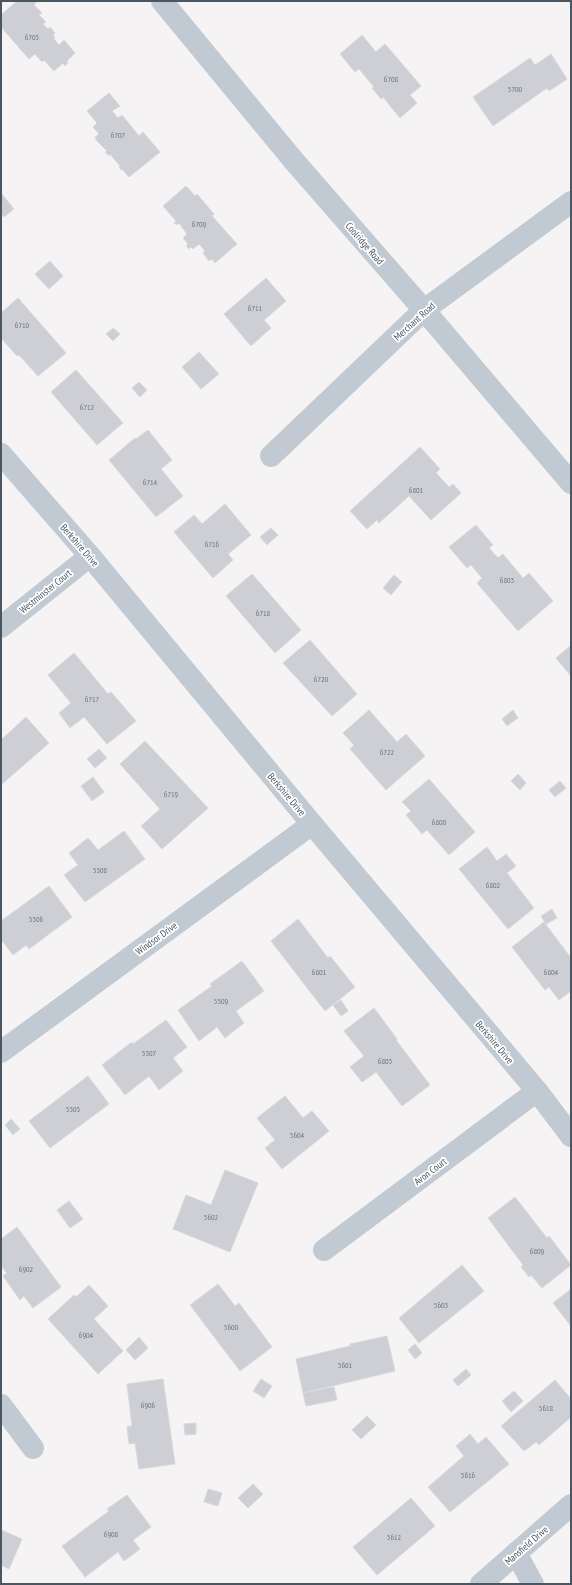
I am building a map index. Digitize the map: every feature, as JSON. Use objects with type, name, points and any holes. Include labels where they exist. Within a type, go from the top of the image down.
[{"type":"street","name":"Coolridge Road","points":[[162,1],[294,161],[424,310],[571,483]]},
{"type":"street","name":"Merchant Road","points":[[271,456],[424,310],[571,202]]},
{"type":"street","name":"Berkshire Drive","points":[[1,454],[90,556],[312,824],[537,1091],[571,1136]]},
{"type":"street","name":"Westminster Court","points":[[1,627],[90,556]]},
{"type":"street","name":"Windsor Drive","points":[[1,1052],[312,824]]},
{"type":"street","name":"Avon Court","points":[[324,1250],[537,1091]]},
{"type":"street","points":[[1,1405],[33,1448]]},
{"type":"street","name":"Mansfield Drive","points":[[480,1584],[571,1505]]},
{"type":"street","points":[[516,1553],[533,1584]]},
{"type":"building","points":[[17,1],[35,1],[36,3],[34,5],[42,13],[39,15],[46,22],[43,24],[48,29],[50,27],[55,33],[53,35],[55,38],[54,39],[59,45],[64,40],[75,53],[67,61],[68,62],[65,66],[63,63],[54,71],[44,60],[42,62],[35,54],[29,59],[1,27],[1,15]]},
{"type":"building","points":[[362,35],[376,52],[385,44],[421,86],[410,95],[417,103],[400,118],[383,97],[381,99],[372,88],[374,87],[359,69],[355,72],[340,54]]},
{"type":"building","points":[[551,54],[567,79],[549,91],[547,88],[493,126],[473,97],[530,58],[535,65]]},
{"type":"building","points":[[109,93],[120,106],[112,111],[118,118],[122,115],[139,136],[143,132],[160,152],[129,177],[122,169],[121,170],[119,167],[120,166],[110,154],[109,156],[105,152],[107,151],[97,141],[95,137],[99,134],[93,127],[97,123],[87,111]]},
{"type":"building","points":[[186,186],[195,196],[197,194],[214,214],[212,216],[237,244],[215,263],[212,259],[209,261],[203,253],[205,251],[199,244],[193,249],[191,247],[189,249],[186,246],[188,244],[183,238],[187,234],[179,223],[177,225],[174,223],[176,221],[163,206]]},
{"type":"building","points":[[2,194],[14,209],[4,217],[1,213]]},
{"type":"building","points":[[50,261],[63,276],[49,289],[35,274]]},
{"type":"building","points":[[266,278],[286,301],[264,320],[271,328],[251,346],[224,314]]},
{"type":"building","points":[[18,298],[66,353],[38,376],[1,338],[1,313]]},
{"type":"building","points":[[113,328],[120,334],[113,341],[106,334]]},
{"type":"building","points":[[199,352],[219,374],[201,389],[182,367]]},
{"type":"building","points":[[76,370],[123,423],[97,445],[51,392]]},
{"type":"building","points":[[139,382],[147,390],[140,397],[132,388]]},
{"type":"building","points":[[148,430],[172,460],[161,469],[183,496],[156,517],[109,460],[135,438],[136,439]]},
{"type":"building","points":[[420,447],[440,469],[436,473],[449,487],[453,484],[461,493],[431,520],[409,496],[379,523],[377,520],[367,529],[350,511]]},
{"type":"building","points":[[225,504],[251,535],[228,554],[233,560],[213,578],[174,532],[194,515],[202,524]]},
{"type":"building","points":[[476,525],[493,545],[489,548],[498,558],[503,554],[523,578],[529,573],[553,601],[518,631],[477,583],[482,578],[471,565],[467,568],[449,547]]},
{"type":"building","points":[[271,528],[278,535],[267,545],[260,537]]},
{"type":"building","points":[[252,574],[301,630],[275,653],[226,596]]},
{"type":"building","points":[[394,575],[402,582],[391,595],[383,588]]},
{"type":"building","points":[[310,640],[357,694],[332,716],[283,663]]},
{"type":"building","points":[[571,645],[571,676],[556,658]]},
{"type":"building","points":[[74,653],[108,694],[111,692],[136,721],[107,744],[84,717],[70,728],[59,713],[71,703],[48,675]]},
{"type":"building","points":[[369,710],[397,742],[406,734],[425,756],[386,790],[350,749],[354,745],[343,733]]},
{"type":"building","points":[[513,710],[518,718],[507,726],[502,719]]},
{"type":"building","points":[[26,717],[49,743],[1,785],[1,740]]},
{"type":"building","points":[[145,741],[208,808],[162,849],[141,826],[160,809],[120,764]]},
{"type":"building","points":[[99,749],[107,758],[95,768],[87,759]]},
{"type":"building","points":[[518,774],[526,783],[520,790],[511,781]]},
{"type":"building","points":[[93,777],[104,792],[92,801],[81,786]]},
{"type":"building","points":[[429,779],[475,832],[449,855],[427,830],[422,834],[406,815],[411,811],[402,802]]},
{"type":"building","points":[[560,781],[566,788],[555,797],[549,790]]},
{"type":"building","points":[[124,831],[145,859],[85,902],[64,875],[78,865],[69,853],[88,838],[98,850]]},
{"type":"building","points":[[487,847],[497,861],[506,854],[516,866],[507,873],[534,908],[508,929],[459,869]]},
{"type":"building","points":[[49,886],[72,917],[29,949],[26,945],[13,955],[1,939],[1,921]]},
{"type":"building","points":[[552,909],[557,918],[546,924],[541,916]]},
{"type":"building","points":[[298,919],[328,958],[330,956],[355,987],[325,1011],[271,941]]},
{"type":"building","points":[[544,922],[571,958],[571,991],[559,1000],[549,987],[545,990],[512,947]]},
{"type":"building","points":[[242,961],[264,991],[236,1011],[244,1023],[225,1038],[217,1027],[199,1041],[178,1010],[212,986],[210,984]]},
{"type":"building","points":[[341,1000],[348,1011],[341,1016],[333,1005]]},
{"type":"building","points":[[374,1008],[430,1085],[402,1106],[376,1072],[362,1082],[350,1067],[364,1056],[344,1031]]},
{"type":"building","points":[[166,1020],[187,1047],[173,1058],[183,1071],[159,1090],[149,1076],[125,1095],[102,1065],[132,1042],[133,1044]]},
{"type":"building","points":[[88,1076],[109,1104],[50,1148],[29,1121]]},
{"type":"building","points":[[285,1096],[303,1118],[312,1111],[329,1131],[282,1169],[265,1148],[275,1140],[257,1118]]},
{"type":"building","points":[[11,1119],[20,1129],[13,1135],[5,1125]]},
{"type":"building","points":[[225,1170],[258,1183],[230,1252],[173,1229],[186,1195],[211,1205]]},
{"type":"building","points":[[515,1197],[547,1238],[549,1236],[571,1265],[542,1288],[531,1275],[529,1277],[521,1267],[523,1265],[488,1218]]},
{"type":"building","points":[[69,1201],[83,1219],[70,1228],[57,1210]]},
{"type":"building","points":[[17,1227],[61,1287],[33,1308],[24,1296],[20,1300],[3,1276],[7,1273],[1,1266],[1,1239]]},
{"type":"building","points":[[462,1265],[484,1291],[419,1343],[399,1318]]},
{"type":"building","points":[[218,1284],[235,1306],[239,1303],[272,1347],[240,1371],[190,1305]]},
{"type":"building","points":[[89,1285],[108,1306],[94,1319],[123,1351],[98,1374],[48,1319],[74,1295],[76,1297]]},
{"type":"building","points":[[571,1289],[571,1326],[553,1303]]},
{"type":"building","points":[[387,1336],[395,1371],[303,1393],[296,1359],[350,1346],[350,1344]]},
{"type":"building","points":[[139,1337],[148,1348],[135,1360],[126,1350]]},
{"type":"building","points":[[415,1344],[422,1353],[415,1359],[408,1350]]},
{"type":"building","points":[[466,1369],[471,1375],[458,1386],[453,1380]]},
{"type":"building","points":[[163,1379],[175,1464],[139,1469],[135,1443],[129,1444],[127,1427],[132,1426],[127,1384]]},
{"type":"building","points":[[261,1379],[272,1386],[264,1398],[253,1391]]},
{"type":"building","points":[[555,1380],[571,1399],[571,1417],[539,1445],[536,1442],[524,1451],[501,1426]]},
{"type":"building","points":[[334,1387],[337,1400],[306,1406],[303,1393]]},
{"type":"building","points":[[514,1391],[523,1401],[511,1412],[502,1401]]},
{"type":"building","points":[[367,1416],[376,1425],[361,1439],[352,1430]]},
{"type":"building","points":[[196,1423],[196,1434],[185,1435],[184,1424]]},
{"type":"building","points":[[470,1434],[478,1444],[486,1437],[509,1464],[450,1512],[428,1487],[464,1456],[456,1446]]},
{"type":"building","points":[[253,1484],[263,1494],[248,1508],[238,1498]]},
{"type":"building","points":[[208,1489],[222,1493],[218,1506],[204,1502]]},
{"type":"building","points":[[127,1495],[151,1527],[133,1540],[140,1549],[124,1561],[118,1552],[85,1577],[62,1546],[109,1511],[107,1509]]},
{"type":"building","points":[[411,1498],[435,1526],[377,1575],[353,1547]]},
{"type":"building","points":[[1,1530],[22,1539],[9,1569],[1,1565]]}]
